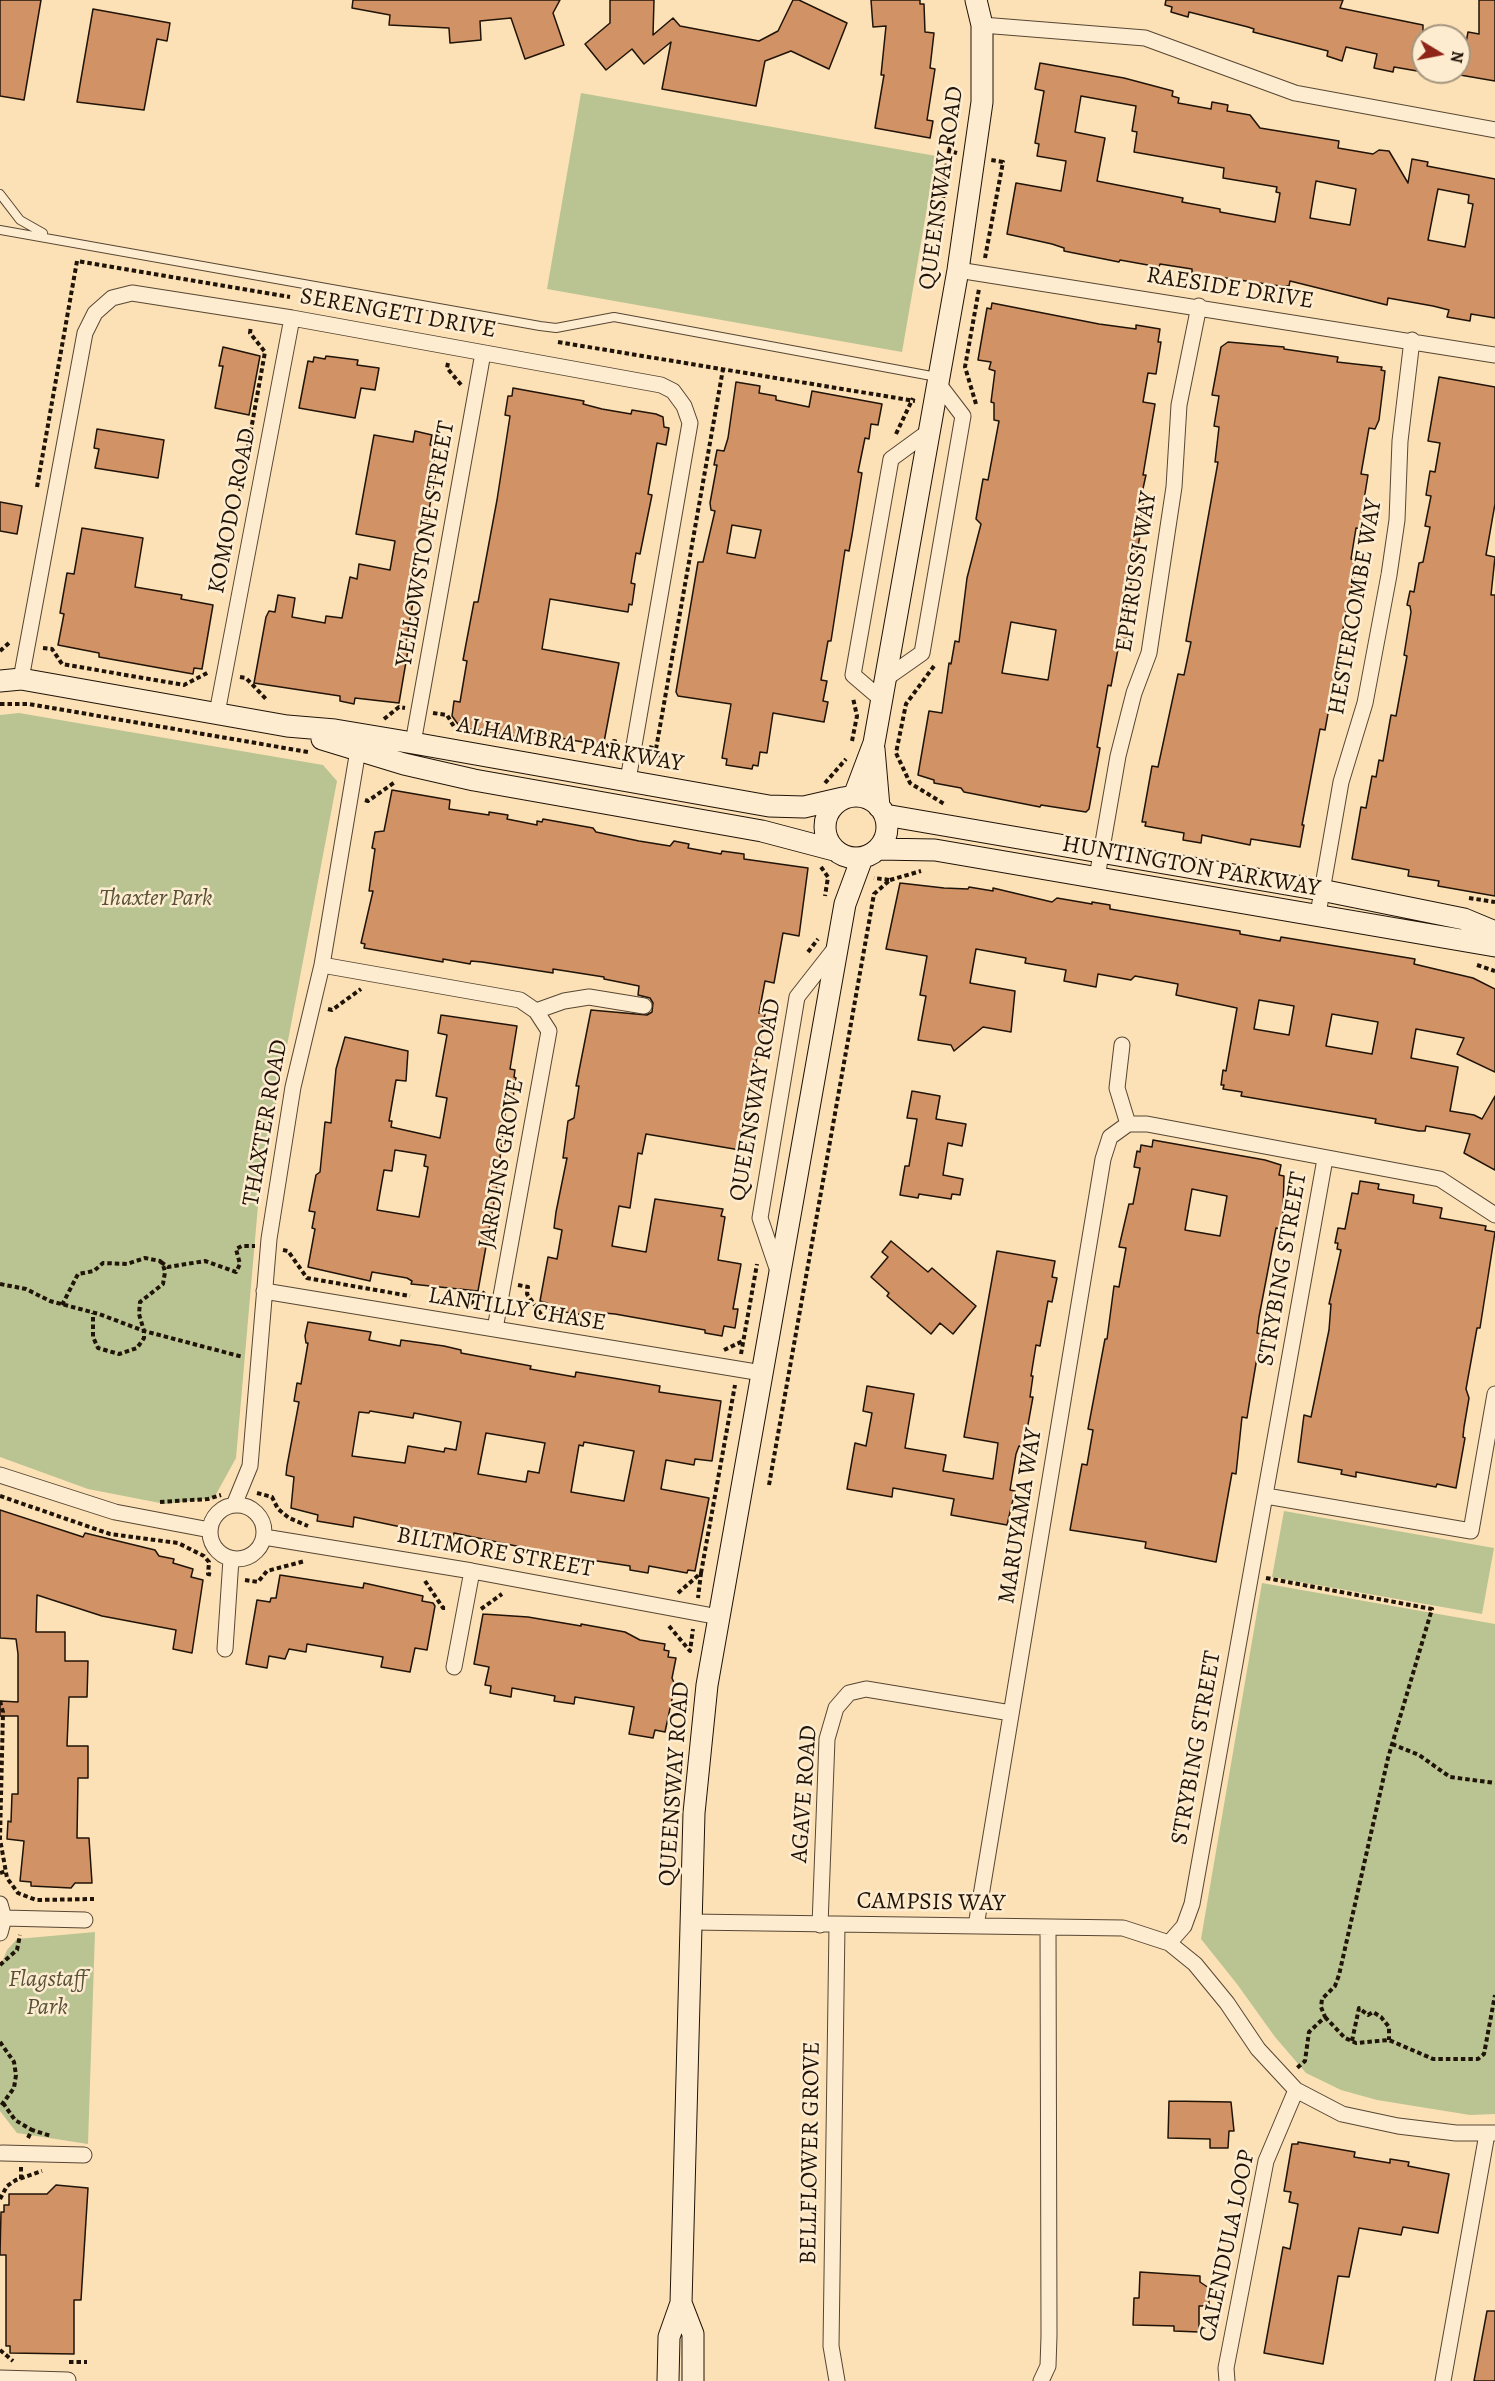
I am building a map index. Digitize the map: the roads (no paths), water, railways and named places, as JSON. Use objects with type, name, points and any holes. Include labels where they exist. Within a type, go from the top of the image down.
[{"type":"street","name":"QUEENSWAY ROAD","points":[[882,811],[874,743],[928,432],[923,402],[958,270],[982,102],[982,25],[976,0]]},
{"type":"street","points":[[982,25],[1145,38],[1295,93],[1495,130]]},
{"type":"street","name":"RAESIDE DRIVE","points":[[958,270],[1199,306],[1495,355]]},
{"type":"street","name":"SERENGETI DRIVE","points":[[21,679],[85,333],[95,313],[112,298],[132,293],[292,318],[661,385],[673,391],[684,406],[690,423],[628,780]]},
{"type":"street","name":"EPHRUSSI WAY","points":[[1097,877],[1118,756],[1134,693],[1149,653],[1173,496],[1179,405],[1199,306]]},
{"type":"street","name":"KOMODO ROAD","points":[[217,713],[292,318]]},
{"type":"street","name":"HESTERCOMBE WAY","points":[[1318,914],[1341,782],[1365,703],[1389,575],[1397,520],[1401,441],[1412,340]]},
{"type":"street","name":"YELLOWSTONE STREET","points":[[413,743],[483,353]]},
{"type":"street","points":[[928,432],[891,459],[855,663],[853,675],[883,689],[922,653],[963,416],[931,377]]},
{"type":"street","name":"ALHAMBRA PARKWAY","points":[[0,681],[21,679],[287,726],[335,730],[769,806],[804,807],[848,797]]},
{"type":"street","name":"ALHAMBRA PARKWAY","points":[[287,726],[314,745],[358,750],[404,764],[474,780],[762,831],[844,861]]},
{"type":"street","name":"QUEENSWAY ROAD","points":[[848,797],[874,743]]},
{"type":"street","name":"THAXTER ROAD","points":[[234,1505],[250,1466],[264,1291],[265,1245],[293,1087],[321,965],[358,750]]},
{"type":"street","points":[[848,797],[868,798],[882,811],[886,833],[844,861],[828,842],[825,822],[835,804],[848,797]]},
{"type":"street","name":"HUNTINGTON PARKWAY","points":[[882,811],[1321,890],[1464,919],[1495,933]]},
{"type":"street","name":"HUNTINGTON PARKWAY","points":[[844,861],[935,850],[1495,946]]},
{"type":"street","name":"QUEENSWAY ROAD","points":[[668,2381],[669,2337],[681,2303],[694,1813],[707,1685],[838,944],[835,901],[844,861]]},
{"type":"street","name":"QUEENSWAY ROAD","points":[[779,1274],[760,1218],[797,997],[838,944]]},
{"type":"street","points":[[321,965],[520,1000],[536,1011],[564,1001],[589,997],[644,1006]]},
{"type":"street","name":"JARDINS GROVE","points":[[495,1329],[549,1031],[536,1011]]},
{"type":"street","points":[[1122,1045],[1117,1088],[1120,1106],[1128,1124],[1147,1124],[1440,1179],[1495,1215]]},
{"type":"street","name":"MARUYAMA WAY","points":[[976,1926],[1103,1159],[1110,1137],[1128,1124]]},
{"type":"street","name":"STRYBING STREET","points":[[1169,1943],[1184,1926],[1192,1904],[1325,1159]]},
{"type":"street","name":"LANTILLY CHASE","points":[[264,1291],[762,1373]]},
{"type":"street","points":[[1266,1496],[1471,1532],[1495,1394]]},
{"type":"street","points":[[0,1475],[115,1512],[210,1530]]},
{"type":"street","points":[[234,1505],[243,1505],[257,1514],[264,1529],[264,1537],[256,1553],[248,1557],[231,1559],[213,1545],[210,1530],[218,1513],[234,1505]]},
{"type":"street","name":"BILTMORE STREET","points":[[264,1537],[472,1571],[718,1617]]},
{"type":"street","points":[[225,1649],[231,1559]]},
{"type":"street","points":[[454,1667],[472,1571]]},
{"type":"street","name":"AGAVE ROAD","points":[[820,1925],[827,1738],[836,1708],[849,1693],[866,1689],[1011,1713]]},
{"type":"street","points":[[0,1933],[2,1911],[85,1920]]},
{"type":"street","name":"CAMPSIS WAY","points":[[691,1922],[1123,1928],[1169,1943]]},
{"type":"street","name":"BELLFLOWER GROVE","points":[[837,1925],[831,2346],[832,2363],[837,2381]]},
{"type":"street","points":[[1041,2381],[1048,2366],[1049,2336],[1048,1927]]},
{"type":"street","points":[[1169,1943],[1195,1964],[1227,2003],[1258,2049],[1296,2090],[1342,2114],[1398,2126],[1491,2134],[1443,2381]]},
{"type":"street","name":"CALENDULA LOOP","points":[[1227,2381],[1226,2368],[1266,2161],[1296,2090]]},
{"type":"street","points":[[1,2150],[84,2155]]},
{"type":"street","name":"QUEENSWAY ROAD","points":[[681,2303],[693,2334],[693,2381]]},
{"type":"street","points":[[0,2378],[68,2380]]},
{"type":"lane","points":[[0,194],[20,220],[29,227],[58,238]]},
{"type":"lane","points":[[0,230],[58,238],[540,326],[556,328],[614,317],[931,377]]},
{"type":"park label","name":"Thaxter Park","points":[[156,899]]},
{"type":"park label","name":"Flagstaff Park","points":[[47,1994]]}]
